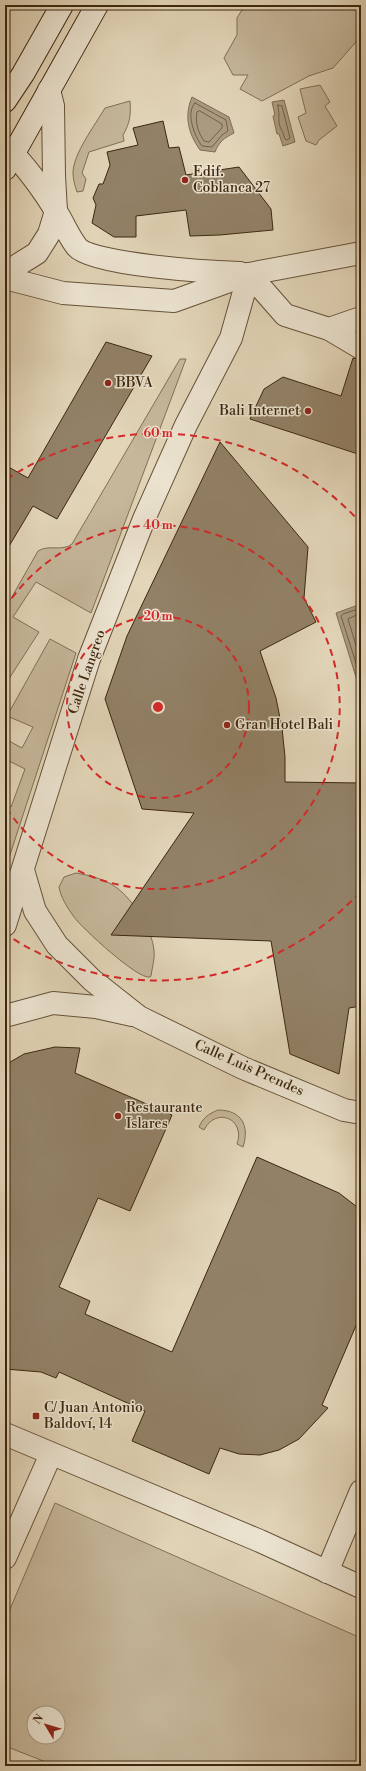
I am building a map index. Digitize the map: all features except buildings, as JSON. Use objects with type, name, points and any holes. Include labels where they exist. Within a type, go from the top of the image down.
[{"type":"street","points":[[5,101],[62,5]]},
{"type":"street","points":[[97,5],[49,90],[8,157],[56,211],[78,248],[93,256],[170,269],[249,274],[286,315],[329,329],[361,348]]},
{"type":"street","points":[[5,82],[34,54]]},
{"type":"street","points":[[5,273],[37,253],[49,234],[56,211],[54,176],[54,106],[49,90]]},
{"type":"street","points":[[5,278],[64,293],[174,301],[249,274],[361,253]]},
{"type":"street","name":"Calle Langreo","points":[[5,925],[89,659],[144,519],[186,425],[231,338],[249,274]]},
{"type":"street","points":[[329,329],[361,318]]},
{"type":"street","points":[[23,870],[35,911],[58,945],[92,980],[139,1017]]},
{"type":"street","points":[[5,1016],[52,1003],[96,1007],[139,1017]]},
{"type":"street","name":"Calle Luis Prendes","points":[[139,1017],[243,1068],[352,1111],[361,1124]]},
{"type":"street","points":[[5,1434],[260,1541],[361,1586]]},
{"type":"street","points":[[5,1558],[51,1454]]},
{"type":"street","points":[[327,1572],[361,1491]]},
{"type":"shaded area","points":[[245,5],[361,5],[361,36],[358,33],[356,42],[333,68],[309,76],[262,101],[240,89],[248,75],[233,75],[224,58],[237,35],[237,18]]},
{"type":"shaded area","points":[[320,85],[330,102],[325,106],[337,126],[319,140],[316,145],[306,141],[298,117],[306,113],[300,89]]},
{"type":"shaded area","points":[[130,101],[130,119],[123,135],[124,141],[89,152],[82,173],[86,179],[83,191],[77,192],[73,178],[74,165],[85,140],[105,108]]},
{"type":"shaded area","points":[[180,359],[186,359],[91,613],[36,582],[13,617],[39,632],[5,685],[5,609],[38,551],[47,548],[64,547],[72,544]]},
{"type":"shaded area","points":[[50,639],[76,653],[5,870],[5,803],[11,807],[25,769],[5,759],[5,746],[9,741],[22,748],[33,727],[7,716]]},
{"type":"shaded area","points":[[76,873],[94,877],[111,884],[126,896],[133,904],[145,923],[153,943],[154,957],[150,977],[144,976],[134,970],[110,952],[74,917],[63,899],[59,887],[64,877]]},
{"type":"shaded area","points":[[218,1110],[233,1113],[242,1120],[245,1132],[243,1147],[237,1144],[239,1135],[234,1122],[228,1119],[222,1117],[215,1119],[209,1123],[204,1130],[199,1127],[206,1117]]},
{"type":"shaded area","points":[[55,1503],[361,1638],[361,1766],[56,1766],[5,1746],[5,1737],[7,1732],[5,1731],[5,1621]]},
{"type":"water","points":[[192,97],[229,117],[234,133],[222,141],[215,152],[200,150],[190,131],[188,124],[188,111]]},
{"type":"water","points":[[284,100],[295,142],[283,146],[279,134],[277,134],[272,102]]},
{"type":"water","points":[[361,604],[361,693],[336,613]]},
{"type":"place","name":"Edif. Coblanca 27","points":[[185,180]]},
{"type":"place","name":"BBVA","points":[[108,383]]},
{"type":"place","name":"Bali Internet","points":[[308,411]]},
{"type":"place","name":"Gran Hotel Bali","points":[[227,725]]},
{"type":"place","name":"Restaurante Islares","points":[[118,1116]]},
{"type":"place","name":"C/ Juan Antonio Baldoví, 14","points":[[36,1416]]}]
